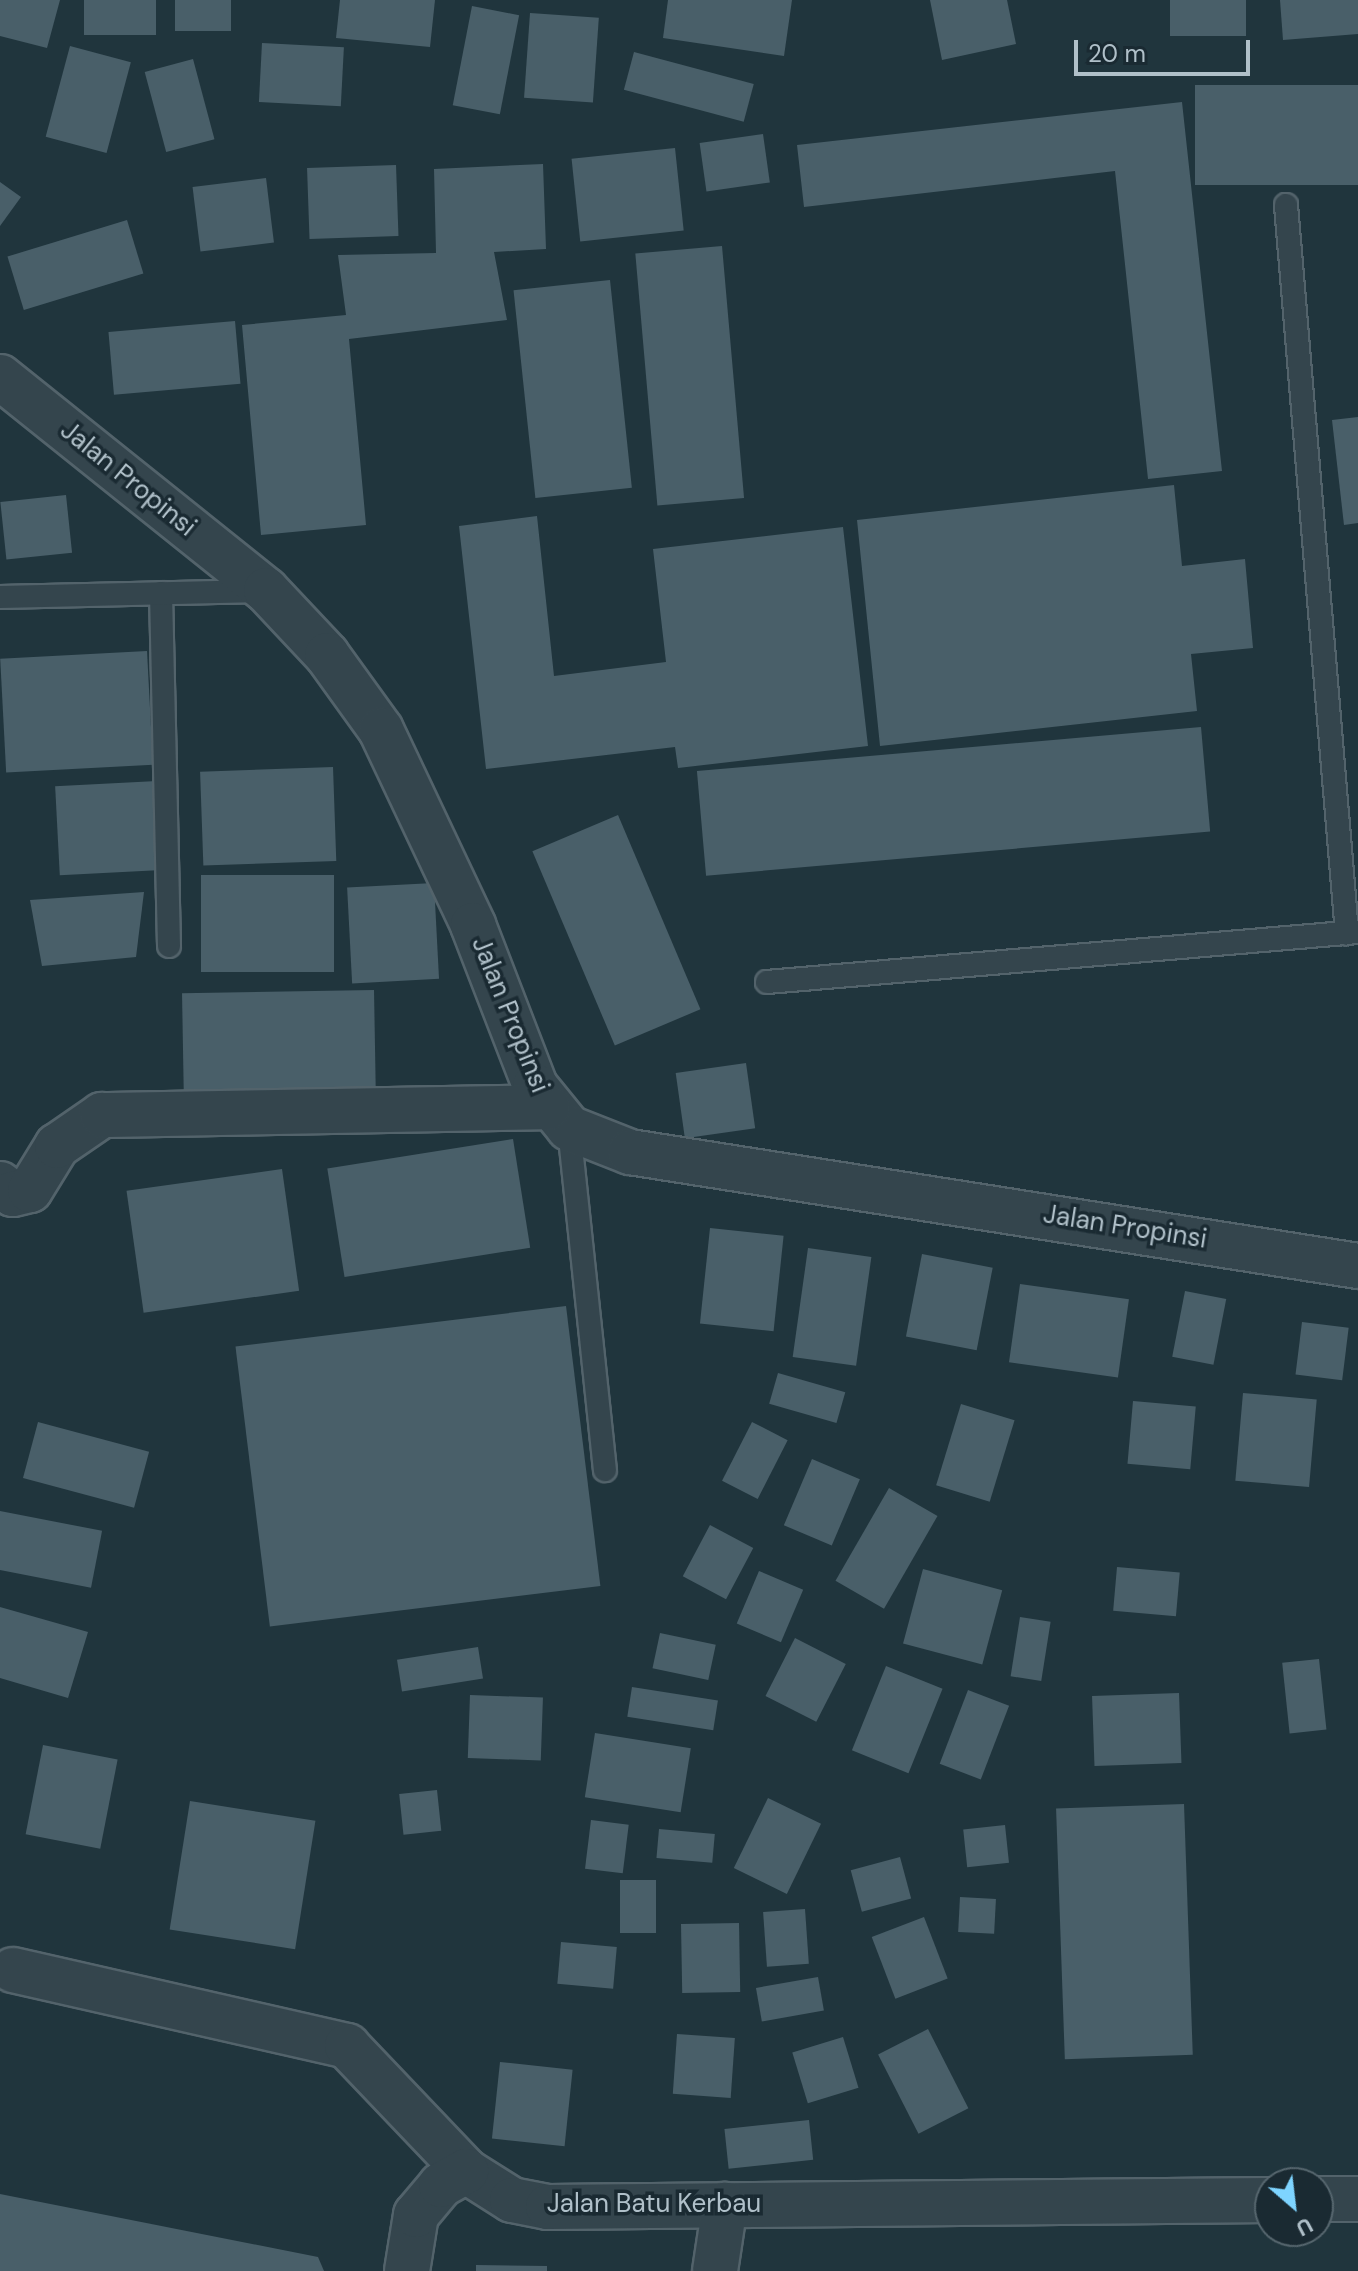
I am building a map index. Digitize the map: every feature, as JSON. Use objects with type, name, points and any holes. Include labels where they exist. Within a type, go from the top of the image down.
[{"type":"street","name":"Jalan Propinsi","points":[[0,377],[266,590],[327,655],[381,730],[558,1118],[630,1152],[1358,1266]]},
{"type":"street","points":[[0,1184],[13,1194],[30,1190],[57,1146],[102,1115],[558,1118]]},
{"type":"street","name":"Jalan Batu Kerbau","points":[[13,1970],[347,2046],[466,2171],[512,2200],[548,2207],[1254,2200]]},
{"type":"street","points":[[407,2271],[416,2215],[441,2185],[466,2171]]},
{"type":"street","points":[[1334,2199],[1358,2199]]},
{"type":"street","points":[[715,2271],[725,2205]]},
{"type":"lane","points":[[767,982],[1352,932],[1286,205]]},
{"type":"lane","points":[[0,597],[266,590]]},
{"type":"lane","points":[[161,593],[169,946]]},
{"type":"lane","points":[[558,1118],[605,1470]]},
{"type":"building","points":[[0,0],[60,0],[47,48],[0,36]]},
{"type":"building","points":[[84,0],[156,0],[156,35],[84,35]]},
{"type":"building","points":[[175,0],[231,0],[231,31],[175,31]]},
{"type":"building","points":[[340,0],[435,0],[430,47],[336,38]]},
{"type":"building","points":[[668,0],[792,0],[784,56],[663,38]]},
{"type":"building","points":[[930,0],[1007,0],[1016,44],[942,60]]},
{"type":"building","points":[[1170,0],[1246,0],[1246,36],[1170,36]]},
{"type":"building","points":[[1280,0],[1358,0],[1358,34],[1283,40]]},
{"type":"building","points":[[472,6],[519,15],[500,114],[453,105]]},
{"type":"building","points":[[530,13],[599,18],[593,103],[524,98]]},
{"type":"building","points":[[262,43],[344,47],[341,106],[259,102]]},
{"type":"building","points":[[70,46],[131,62],[107,153],[46,137]]},
{"type":"building","points":[[634,52],[754,84],[744,122],[624,90]]},
{"type":"building","points":[[193,59],[214,139],[166,152],[145,72]]},
{"type":"building","points":[[1195,85],[1358,85],[1358,185],[1195,185]]},
{"type":"building","points":[[1182,102],[1222,471],[1148,479],[1115,171],[804,207],[797,145]]},
{"type":"building","points":[[763,134],[770,183],[706,191],[700,143]]},
{"type":"building","points":[[675,148],[684,231],[580,241],[572,159]]},
{"type":"building","points":[[543,164],[546,249],[494,252],[507,320],[349,339],[366,525],[261,535],[242,325],[346,315],[338,255],[436,253],[434,169]]},
{"type":"building","points":[[396,165],[398,236],[310,239],[307,168]]},
{"type":"building","points":[[266,178],[274,243],[200,252],[193,187]]},
{"type":"building","points":[[0,182],[21,197],[0,226]]},
{"type":"building","points":[[127,220],[143,274],[24,310],[7,257]]},
{"type":"building","points":[[722,246],[744,498],[657,506],[635,254]]},
{"type":"building","points":[[610,280],[632,488],[535,498],[514,290]]},
{"type":"building","points":[[235,321],[240,384],[114,395],[108,332]]},
{"type":"building","points":[[1358,417],[1358,523],[1344,525],[1332,420]]},
{"type":"building","points":[[1174,485],[1182,566],[1245,559],[1253,648],[1191,654],[1197,711],[880,746],[857,520]]},
{"type":"building","points":[[66,495],[72,553],[6,560],[0,502]]},
{"type":"building","points":[[537,516],[554,676],[666,662],[653,549],[843,527],[868,746],[678,768],[675,747],[486,769],[459,526]]},
{"type":"building","points":[[147,651],[153,765],[6,773],[0,659]]},
{"type":"building","points":[[1201,727],[1210,832],[706,876],[697,771]]},
{"type":"building","points":[[333,767],[336,861],[203,866],[200,772]]},
{"type":"building","points":[[157,781],[162,870],[60,875],[55,786]]},
{"type":"building","points":[[618,815],[700,1009],[615,1046],[532,851]]},
{"type":"building","points":[[201,875],[334,875],[334,972],[201,972]]},
{"type":"building","points":[[434,883],[439,979],[352,983],[347,888]]},
{"type":"building","points":[[144,892],[136,957],[42,966],[30,900]]},
{"type":"building","points":[[374,990],[376,1096],[184,1099],[182,993]]},
{"type":"building","points":[[746,1063],[755,1128],[685,1138],[676,1073]]},
{"type":"building","points":[[513,1139],[530,1248],[345,1277],[327,1168]]},
{"type":"building","points":[[282,1169],[299,1291],[144,1313],[127,1191]]},
{"type":"building","points":[[710,1228],[784,1236],[774,1331],[700,1323]]},
{"type":"building","points":[[808,1248],[871,1257],[856,1366],[793,1357]]},
{"type":"building","points":[[922,1254],[993,1268],[977,1350],[906,1336]]},
{"type":"building","points":[[1020,1284],[1129,1299],[1118,1378],[1009,1362]]},
{"type":"building","points":[[1185,1291],[1226,1299],[1213,1365],[1172,1357]]},
{"type":"building","points":[[566,1306],[600,1586],[270,1626],[235,1347]]},
{"type":"building","points":[[1302,1322],[1349,1328],[1342,1380],[1296,1375]]},
{"type":"building","points":[[778,1373],[845,1392],[836,1423],[769,1404]]},
{"type":"building","points":[[1243,1393],[1317,1399],[1309,1487],[1235,1481]]},
{"type":"building","points":[[1133,1401],[1196,1406],[1190,1469],[1128,1464]]},
{"type":"building","points":[[961,1404],[1015,1420],[990,1502],[936,1485]]},
{"type":"building","points":[[38,1422],[149,1452],[134,1508],[23,1478]]},
{"type":"building","points":[[752,1422],[788,1440],[758,1499],[722,1481]]},
{"type":"building","points":[[812,1459],[860,1479],[832,1546],[784,1525]]},
{"type":"building","points":[[889,1488],[937,1516],[884,1609],[836,1581]]},
{"type":"building","points":[[0,1511],[102,1531],[91,1588],[0,1570]]},
{"type":"building","points":[[710,1525],[753,1548],[726,1599],[683,1576]]},
{"type":"building","points":[[1117,1567],[1180,1572],[1176,1616],[1113,1611]]},
{"type":"building","points":[[923,1569],[1002,1590],[982,1665],[903,1643]]},
{"type":"building","points":[[759,1571],[803,1590],[781,1642],[737,1623]]},
{"type":"building","points":[[0,1607],[88,1632],[68,1698],[0,1678]]},
{"type":"building","points":[[1020,1617],[1051,1622],[1041,1681],[1011,1676]]},
{"type":"building","points":[[660,1633],[716,1645],[708,1680],[653,1668]]},
{"type":"building","points":[[795,1638],[846,1664],[816,1722],[765,1696]]},
{"type":"building","points":[[478,1647],[483,1679],[402,1691],[397,1660]]},
{"type":"building","points":[[1319,1659],[1326,1730],[1290,1733],[1282,1663]]},
{"type":"building","points":[[886,1666],[943,1689],[908,1773],[852,1750]]},
{"type":"building","points":[[632,1687],[718,1701],[713,1730],[627,1717]]},
{"type":"building","points":[[968,1690],[1009,1706],[981,1780],[940,1764]]},
{"type":"building","points":[[1179,1693],[1181,1763],[1094,1766],[1092,1696]]},
{"type":"building","points":[[470,1695],[543,1698],[541,1761],[468,1758]]},
{"type":"building","points":[[595,1733],[691,1748],[681,1812],[585,1797]]},
{"type":"building","points":[[43,1745],[118,1760],[100,1849],[26,1834]]},
{"type":"building","points":[[437,1790],[441,1831],[403,1835],[399,1794]]},
{"type":"building","points":[[768,1798],[821,1824],[787,1894],[734,1868]]},
{"type":"building","points":[[190,1801],[315,1821],[295,1949],[170,1929]]},
{"type":"building","points":[[1184,1804],[1193,2055],[1065,2059],[1056,1808]]},
{"type":"building","points":[[591,1820],[629,1825],[623,1873],[585,1869]]},
{"type":"building","points":[[1005,1825],[1009,1863],[967,1867],[963,1829]]},
{"type":"building","points":[[659,1829],[715,1834],[712,1863],[656,1858]]},
{"type":"building","points":[[900,1857],[911,1899],[862,1912],[851,1870]]},
{"type":"building","points":[[620,1880],[656,1880],[656,1933],[620,1933]]},
{"type":"building","points":[[960,1897],[996,1899],[994,1934],[958,1932]]},
{"type":"building","points":[[805,1909],[809,1964],[767,1967],[763,1912]]},
{"type":"building","points":[[924,1917],[948,1979],[895,1999],[872,1937]]},
{"type":"building","points":[[739,1923],[740,1992],[682,1993],[681,1924]]},
{"type":"building","points":[[561,1942],[617,1947],[613,1989],[557,1984]]},
{"type":"building","points":[[818,1977],[824,2010],[762,2021],[756,1988]]},
{"type":"building","points":[[928,2029],[968,2108],[919,2134],[878,2054]]},
{"type":"building","points":[[677,2034],[735,2038],[731,2098],[673,2094]]},
{"type":"building","points":[[843,2037],[858,2088],[808,2103],[792,2052]]},
{"type":"building","points":[[500,2062],[573,2070],[565,2146],[492,2139]]},
{"type":"building","points":[[809,2120],[813,2160],[729,2169],[724,2129]]},
{"type":"building","points":[[0,2194],[318,2257],[324,2271],[0,2271]]},
{"type":"building","points":[[476,2265],[547,2266],[547,2271],[476,2271]]}]
